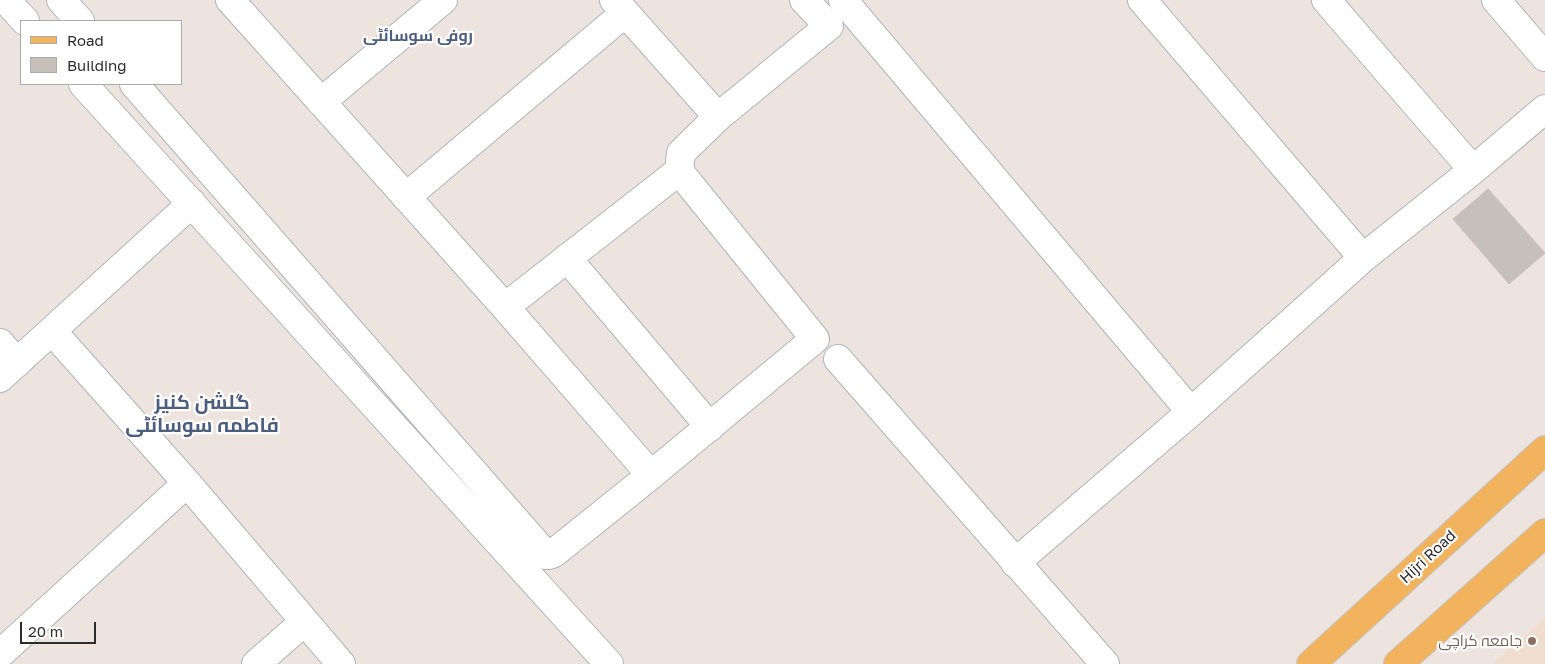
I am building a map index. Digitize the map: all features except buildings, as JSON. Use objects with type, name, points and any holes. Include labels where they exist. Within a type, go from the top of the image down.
[{"type":"main road","name":"Hijri Road","points":[[1311,664],[1545,450]]},
{"type":"main road","points":[[1398,664],[1545,534]]},
{"type":"street","points":[[6,0],[24,20]]},
{"type":"street","points":[[61,0],[79,20]]},
{"type":"street","points":[[321,102],[444,0]]},
{"type":"street","points":[[135,85],[546,555],[554,553],[815,339],[679,171],[680,154],[718,117],[829,26],[804,0]]},
{"type":"street","points":[[843,0],[1191,412]]},
{"type":"street","points":[[1142,0],[1363,258]]},
{"type":"street","points":[[1326,0],[1473,170]]},
{"type":"street","points":[[1496,0],[1545,57]]},
{"type":"street","points":[[240,4],[321,102],[505,307],[651,475]]},
{"type":"street","points":[[406,197],[620,6],[718,117]]},
{"type":"street","points":[[84,85],[610,664]]},
{"type":"street","points":[[1015,563],[1191,412],[1363,258],[1473,170],[1545,109]]},
{"type":"street","points":[[505,307],[679,171]]},
{"type":"street","points":[[6,361],[52,331],[192,203]]},
{"type":"street","points":[[567,258],[710,427]]},
{"type":"street","points":[[52,331],[187,483],[304,622],[342,664]]},
{"type":"street","points":[[838,359],[1105,664]]},
{"type":"street","points":[[0,654],[187,483]]},
{"type":"street","points":[[256,664],[304,622]]},
{"type":"shaded area","name":"جامعہ کراچی","points":[[1545,618],[1545,664],[1493,664]]},
{"type":"place","name":"جامعہ کراچی","points":[[1532,641]]},
{"type":"district","name":"روفی سوسائٹی","points":[[418,36]]},
{"type":"district","name":"گلشن کنیز فاطمہ سوسائٹی","points":[[202,414]]}]
